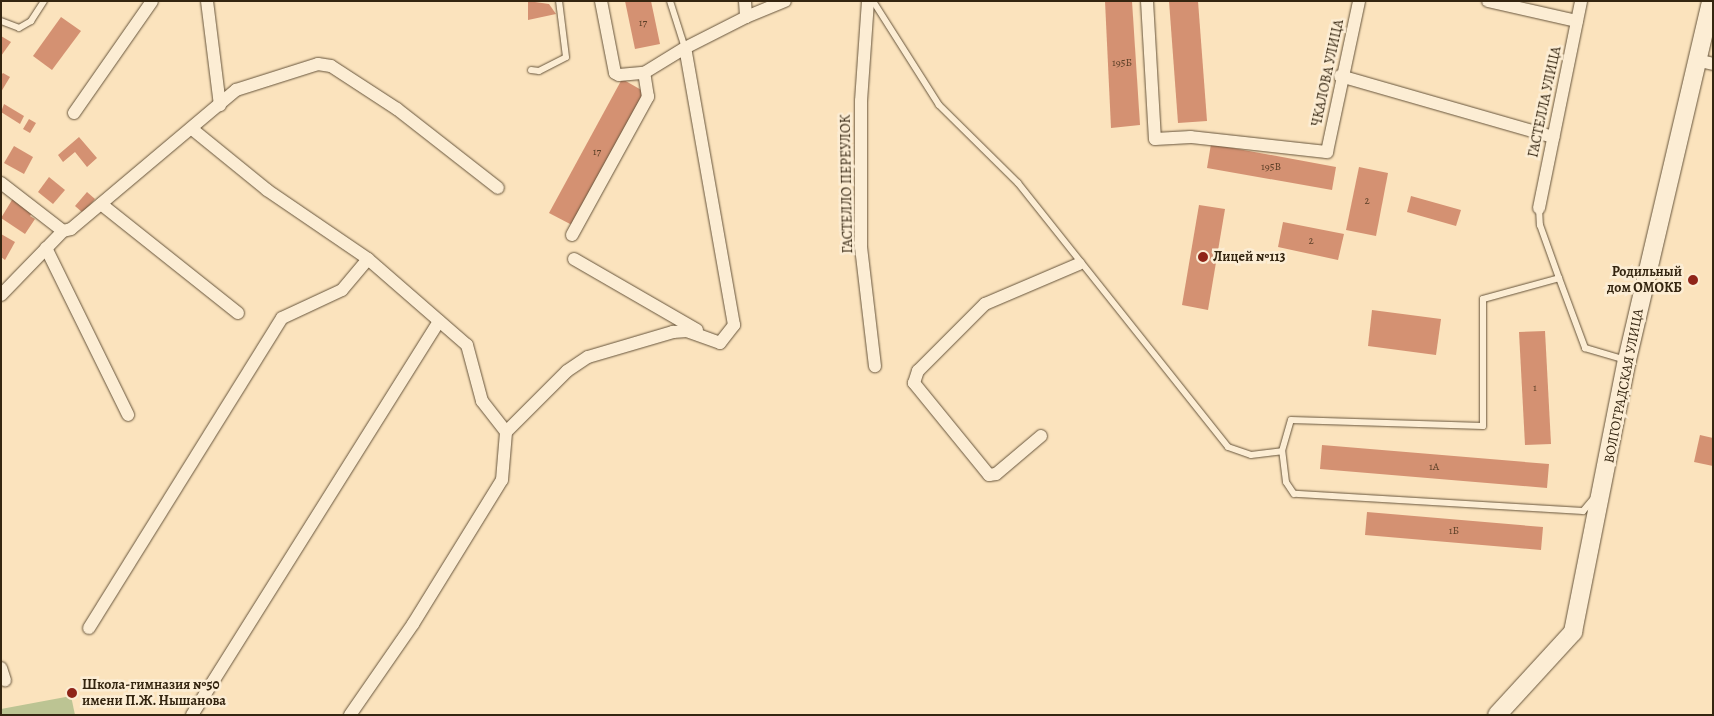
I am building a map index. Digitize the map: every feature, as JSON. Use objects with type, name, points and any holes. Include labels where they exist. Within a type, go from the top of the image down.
[{"type":"street","points":[[74,113],[152,1]]},
{"type":"street","points":[[207,1],[220,105]]},
{"type":"street","points":[[601,1],[615,73],[626,76],[644,73],[685,48],[746,17],[785,1]]},
{"type":"street","points":[[745,1],[746,17]]},
{"type":"street","name":"ГАСТЕЛЛО ПЕРЕУЛОК","points":[[868,1],[861,101],[861,247],[876,366]]},
{"type":"street","name":"ЧКАЛОВА УЛИЦА","points":[[1147,1],[1155,139],[1191,137],[1327,152],[1340,76],[1359,1]]},
{"type":"street","points":[[1488,1],[1577,21]]},
{"type":"street","name":"ГАСТЕЛЛА УЛИЦА","points":[[1539,208],[1581,1]]},
{"type":"street","name":"ВОЛГОГРАДСКАЯ УЛИЦА","points":[[1497,715],[1573,632],[1605,484],[1627,360],[1704,62],[1711,1]]},
{"type":"street","points":[[685,48],[734,325],[720,343]]},
{"type":"street","points":[[1,296],[63,231],[101,204],[236,90],[261,80],[310,66],[331,66],[397,109],[498,188]]},
{"type":"street","points":[[572,235],[648,97],[644,73]]},
{"type":"street","points":[[1340,76],[1553,138]]},
{"type":"street","points":[[192,129],[267,190],[368,259],[467,345],[482,400],[506,432]]},
{"type":"street","points":[[1,183],[63,231]]},
{"type":"street","points":[[101,204],[238,313]]},
{"type":"street","points":[[46,248],[128,415]]},
{"type":"street","points":[[89,628],[282,318],[342,290],[368,259]]},
{"type":"street","points":[[574,259],[720,343]]},
{"type":"street","points":[[1041,436],[996,474],[989,475],[914,383],[918,371],[985,304],[1079,264]]},
{"type":"street","points":[[192,715],[439,321]]},
{"type":"street","points":[[350,715],[413,624],[502,480],[506,432],[567,371],[588,357],[673,332],[687,331],[720,343]]},
{"type":"lane","points":[[1,20],[19,28],[31,21],[44,1]]},
{"type":"lane","points":[[531,70],[539,70],[566,57],[559,1]]},
{"type":"lane","points":[[670,1],[685,48]]},
{"type":"lane","points":[[874,1],[939,105],[1018,183],[1079,264],[1228,447],[1251,454],[1282,451]]},
{"type":"lane","points":[[1539,208],[1540,225],[1586,348],[1627,360]]},
{"type":"lane","points":[[1559,278],[1484,299],[1483,426],[1291,420],[1282,451],[1286,482],[1294,494],[1583,511],[1605,484]]},
{"type":"green space","points":[[71,696],[75,715],[1,715],[1,709]]},
{"type":"building","points":[[528,1],[549,4],[556,14],[528,20]]},
{"type":"building","points":[[625,1],[651,1],[660,44],[635,49]]},
{"type":"building","points":[[1105,1],[1132,1],[1140,125],[1111,128]]},
{"type":"building","points":[[1169,1],[1198,1],[1207,121],[1178,123]]},
{"type":"building","points":[[61,17],[81,31],[52,70],[33,56]]},
{"type":"building","points":[[1,36],[11,42],[1,56]]},
{"type":"building","points":[[3,73],[10,77],[1,92],[1,75]]},
{"type":"building","points":[[622,79],[645,92],[572,225],[549,213]]},
{"type":"building","points":[[4,104],[24,116],[20,124],[1,112]]},
{"type":"building","points":[[29,119],[36,123],[30,133],[23,129]]},
{"type":"building","points":[[79,137],[97,158],[87,167],[75,152],[63,162],[58,155]]},
{"type":"building","points":[[1211,144],[1336,167],[1332,190],[1207,168]]},
{"type":"building","points":[[14,146],[33,157],[24,174],[4,163]]},
{"type":"building","points":[[1359,167],[1388,173],[1376,236],[1346,230]]},
{"type":"building","points":[[49,177],[65,190],[53,204],[38,192]]},
{"type":"building","points":[[87,192],[95,199],[83,213],[75,206]]},
{"type":"building","points":[[15,195],[35,209],[30,216],[35,219],[25,234],[1,218]]},
{"type":"building","points":[[1411,196],[1461,210],[1456,226],[1407,212]]},
{"type":"building","name":"Лицей №113","points":[[1199,205],[1225,209],[1208,310],[1182,305]]},
{"type":"building","points":[[1283,222],[1344,234],[1338,260],[1278,247]]},
{"type":"building","points":[[1,234],[15,242],[5,260],[1,257]]},
{"type":"building","points":[[1372,310],[1441,319],[1436,355],[1368,346]]},
{"type":"building","points":[[1545,331],[1551,444],[1525,445],[1519,332]]},
{"type":"building","points":[[1700,435],[1713,438],[1713,466],[1694,462]]},
{"type":"building","points":[[1322,445],[1549,464],[1547,488],[1320,469]]},
{"type":"building","points":[[1367,512],[1543,527],[1541,550],[1365,535]]},
{"type":"place","name":"Лицей №113","points":[[1203,257]]},
{"type":"place","name":"Родильный дом ОМОКБ","points":[[1693,280]]},
{"type":"place","name":"Школа-гимназия №50 имени П.Ж. Нышанова","points":[[72,693]]}]
